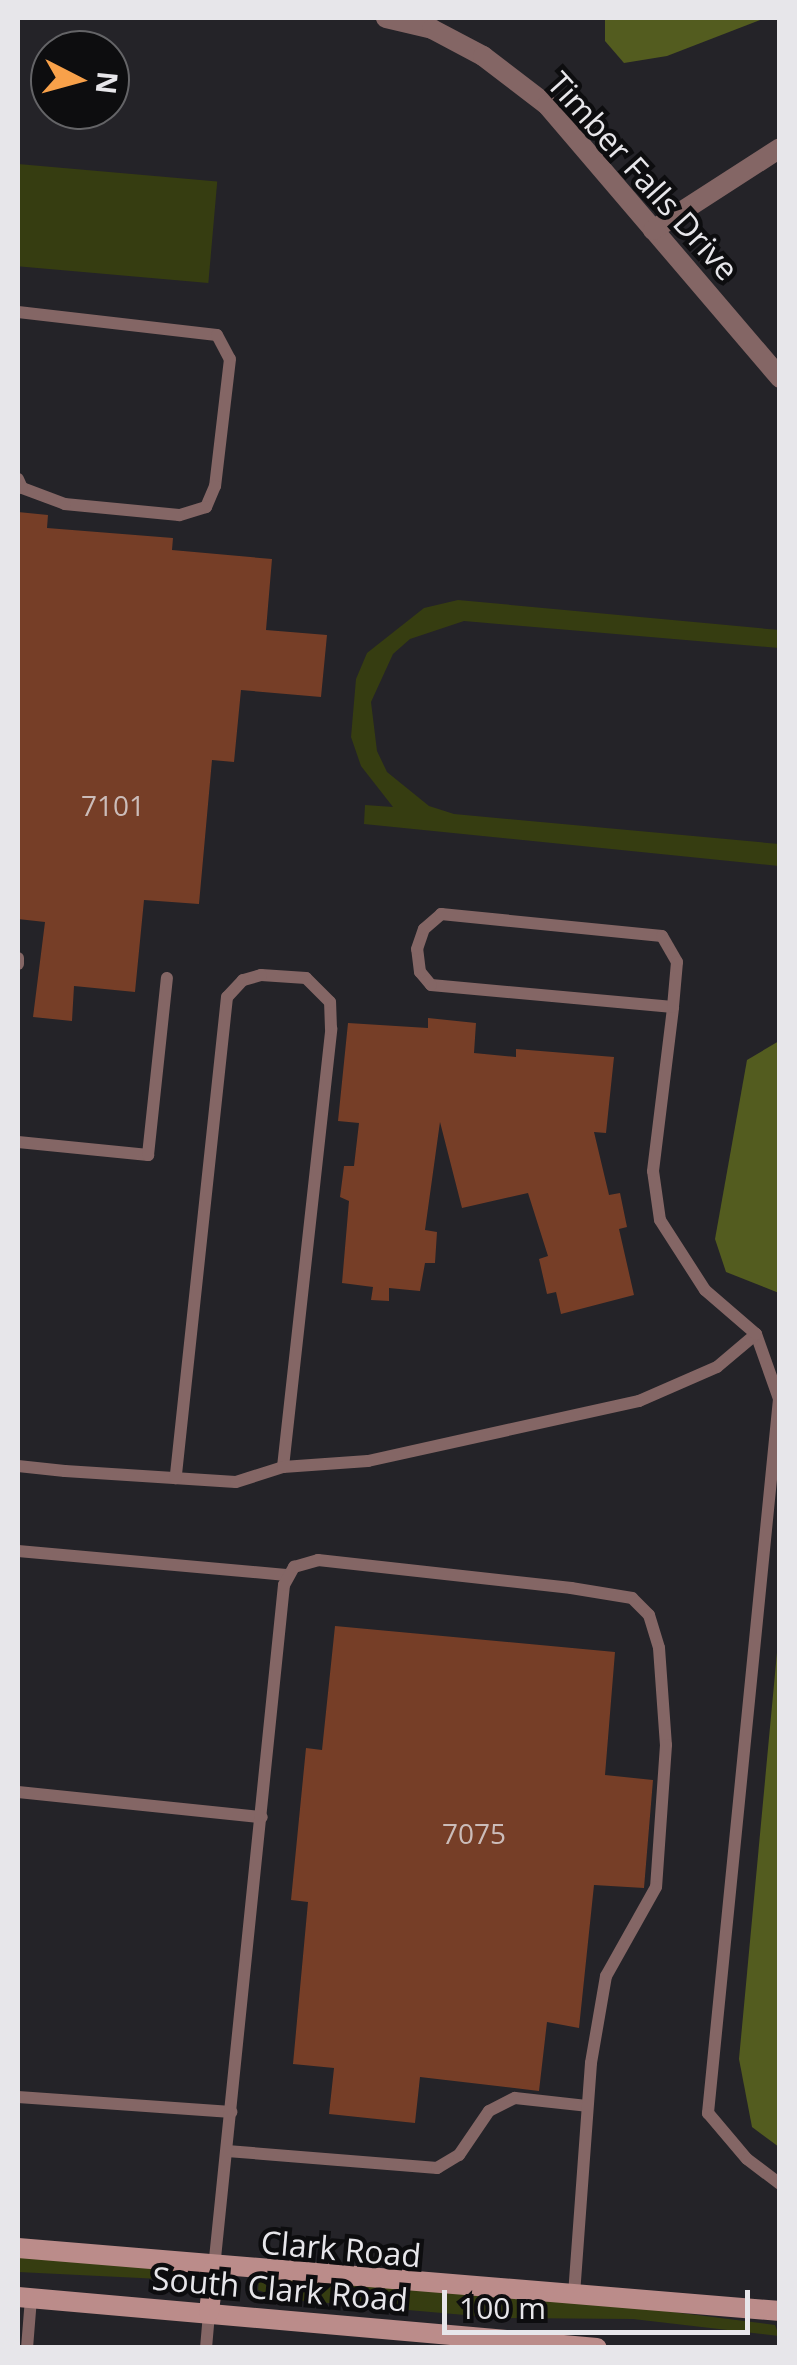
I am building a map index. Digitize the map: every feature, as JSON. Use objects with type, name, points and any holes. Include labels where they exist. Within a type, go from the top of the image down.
[{"type":"main road","name":"Clark Road","points":[[18,2248],[214,2268],[780,2311]]},
{"type":"main road","points":[[209,2312],[214,2268]]},
{"type":"main road","name":"South Clark Road","points":[[24,2298],[209,2312],[478,2342],[596,2348]]},
{"type":"street","name":"Timber Falls Drive","points":[[386,18],[434,23],[546,105],[780,378]]},
{"type":"street","points":[[654,230],[780,148]]},
{"type":"lane","points":[[18,312],[216,335],[230,358],[216,486],[206,507],[179,515],[65,504],[22,488],[18,479]]},
{"type":"lane","points":[[672,1007],[431,985],[420,972],[417,950],[424,929],[440,914],[662,936],[677,962],[672,1007],[653,1170],[660,1220],[704,1290],[756,1334],[779,1399],[708,2113],[747,2159],[780,2184]]},
{"type":"lane","points":[[176,1478],[227,998],[242,980],[260,975],[319,985],[330,1002],[331,1029],[283,1467]]},
{"type":"lane","points":[[18,1142],[148,1154],[168,978]]},
{"type":"lane","points":[[18,1466],[236,1482],[283,1467],[368,1461],[639,1400],[718,1367],[756,1334]]},
{"type":"lane","points":[[18,1551],[289,1574],[318,1560],[394,1567],[632,1598],[649,1615],[659,1648],[666,1745],[656,1887],[606,1976],[586,2106],[574,2294]]},
{"type":"lane","points":[[214,2268],[289,1574]]},
{"type":"lane","points":[[18,1792],[262,1818]]},
{"type":"lane","points":[[18,2097],[231,2112]]},
{"type":"lane","points":[[227,2151],[437,2168],[459,2155],[489,2112],[515,2098],[586,2106]]},
{"type":"lane","points":[[24,2298],[27,2348]]},
{"type":"lane","points":[[206,2348],[209,2312]]},
{"type":"green space","points":[[605,18],[765,18],[667,56],[624,63],[605,41]]},
{"type":"green space","points":[[18,164],[217,181],[208,283],[18,266]]},
{"type":"green space","points":[[458,600],[779,630],[779,648],[464,621],[410,639],[393,654],[371,702],[377,751],[387,772],[429,806],[454,814],[779,844],[779,866],[364,824],[365,805],[393,807],[361,766],[351,737],[356,679],[367,653],[424,608]]},
{"type":"green space","points":[[779,1041],[779,1293],[726,1272],[715,1239],[747,1060]]},
{"type":"green space","points":[[779,1631],[780,2147],[752,2127],[739,2059]]},
{"type":"green space","points":[[18,2254],[181,2270],[181,2280],[18,2272]]},
{"type":"green space","points":[[281,2276],[602,2303],[775,2325],[779,2336],[633,2319],[499,2318],[283,2299],[258,2290],[259,2280]]},
{"type":"building","points":[[18,512],[48,515],[47,528],[173,538],[172,550],[272,559],[266,630],[327,635],[321,697],[241,690],[234,762],[212,760],[199,904],[144,900],[135,992],[74,986],[72,1021],[33,1017],[45,922],[18,919]]},
{"type":"building","points":[[428,1018],[476,1023],[474,1053],[516,1057],[516,1049],[614,1057],[606,1133],[594,1132],[609,1195],[620,1193],[627,1227],[619,1229],[634,1295],[561,1314],[556,1292],[547,1294],[539,1259],[548,1256],[528,1193],[462,1208],[440,1122],[425,1230],[437,1232],[435,1263],[425,1263],[420,1291],[389,1288],[389,1301],[371,1300],[373,1287],[342,1283],[349,1201],[340,1197],[344,1166],[354,1166],[359,1123],[338,1121],[348,1023],[428,1028]]},
{"type":"building","points":[[335,1626],[615,1652],[605,1775],[653,1780],[644,1888],[594,1885],[579,2028],[547,2022],[539,2091],[420,2077],[415,2123],[329,2114],[334,2068],[293,2064],[308,1902],[291,1900],[306,1748],[322,1750]]}]
